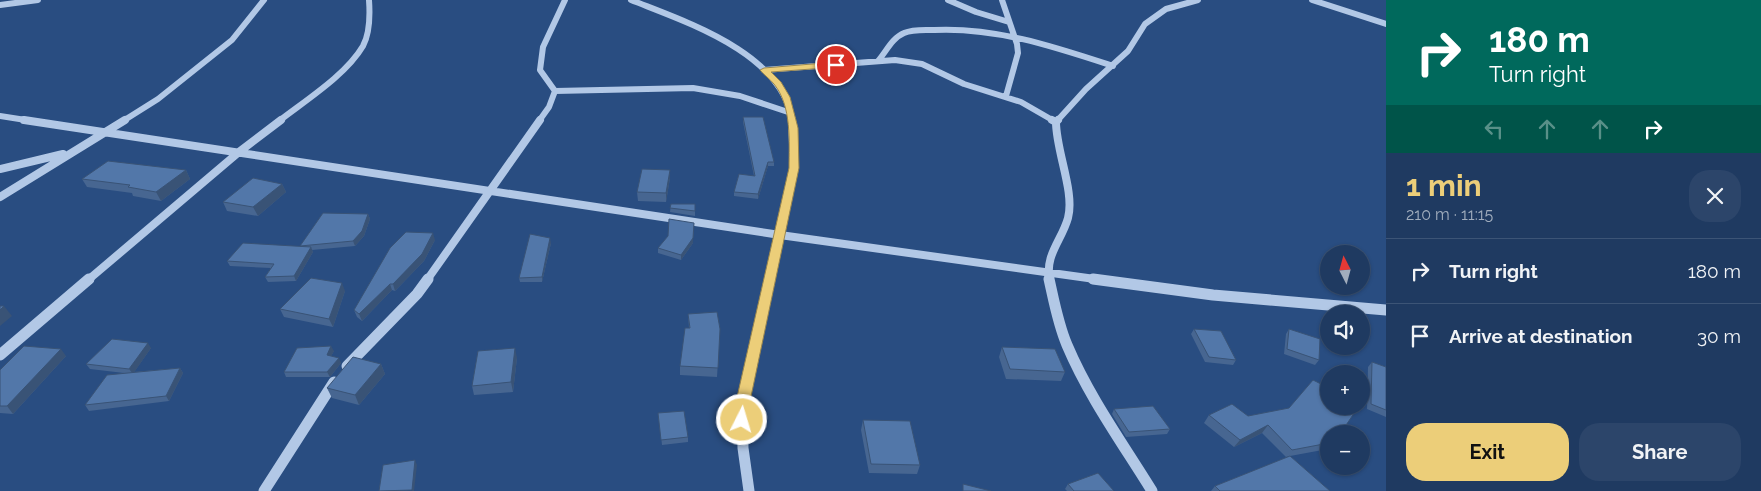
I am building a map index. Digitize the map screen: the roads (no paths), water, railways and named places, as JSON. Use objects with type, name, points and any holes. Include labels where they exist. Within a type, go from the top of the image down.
[{"type":"street","points":[[0,5],[38,0]]},
{"type":"street","points":[[0,197],[158,99],[232,40],[264,0]]},
{"type":"street","points":[[0,355],[239,152],[334,78],[363,46],[367,36],[370,11],[369,0]]},
{"type":"street","points":[[555,91],[540,70],[543,48],[565,0]]},
{"type":"street","points":[[631,0],[690,23],[723,40],[752,59],[778,83],[786,97],[791,113],[794,168],[742,406],[743,448],[748,491]]},
{"type":"street","points":[[948,0],[976,12],[1009,22]]},
{"type":"street","points":[[1002,0],[1017,44],[1018,53],[1006,96]]},
{"type":"street","points":[[1152,491],[1089,388],[1067,345],[1056,312],[1048,273],[1051,254],[1068,218],[1069,198],[1056,136],[1056,122],[1086,89],[1128,51],[1145,24],[1166,9],[1198,0]]},
{"type":"street","points":[[1312,0],[1386,24]]},
{"type":"street","points":[[878,61],[898,36],[912,31],[962,30],[1014,37],[1113,66]]},
{"type":"street","points":[[764,70],[895,60],[922,64],[964,84],[1020,102],[1056,122]]},
{"type":"street","points":[[555,91],[693,88],[740,96],[791,113]]},
{"type":"street","points":[[264,491],[290,453],[329,389],[362,348],[417,294],[458,239],[489,190],[549,107],[555,91]]},
{"type":"street","points":[[0,116],[780,235],[1048,273],[1213,295],[1385,308]]},
{"type":"street","points":[[0,170],[70,153]]}]
